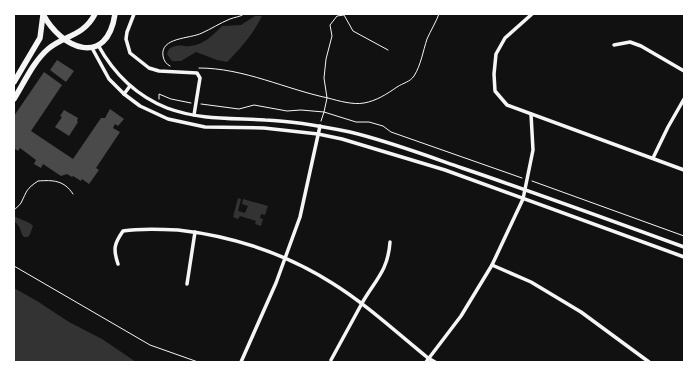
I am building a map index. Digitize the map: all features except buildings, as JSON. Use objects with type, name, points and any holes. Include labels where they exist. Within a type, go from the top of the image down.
[{"type":"main road","points":[[43,14],[54,31],[64,40],[82,48],[92,48],[98,46],[109,33],[115,14]]},
{"type":"main road","points":[[14,82],[40,38],[43,14]]},
{"type":"main road","points":[[14,99],[40,57],[52,46],[76,34],[87,26],[95,14]]},
{"type":"street","points":[[134,14],[126,39],[130,53],[149,68],[159,71],[197,73],[200,78],[194,115]]},
{"type":"street","points":[[532,14],[505,38],[496,54],[494,74],[495,91],[507,105],[684,170]]},
{"type":"street","points":[[614,45],[630,42],[641,46],[684,71]]},
{"type":"street","points":[[98,46],[114,70],[130,86],[158,104],[169,109],[204,118],[288,121],[320,126],[379,140],[526,190],[684,247]]},
{"type":"street","points":[[92,48],[109,79],[124,94],[140,106],[154,113],[183,123],[204,127],[264,128],[318,134],[342,139],[445,170],[684,257]]},
{"type":"street","points":[[124,94],[130,86]]},
{"type":"street","points":[[653,158],[684,99]]},
{"type":"street","points":[[427,360],[461,316],[492,265],[523,199],[533,150],[530,114]]},
{"type":"street","points":[[241,362],[276,283],[300,217],[320,126]]},
{"type":"street","points":[[118,264],[114,249],[117,239],[123,231],[133,229],[164,229],[195,232],[256,247],[285,258],[332,283],[362,304],[427,360],[435,362]]},
{"type":"street","points":[[187,284],[195,232]]},
{"type":"street","points":[[331,360],[384,268],[389,254],[390,242]]},
{"type":"street","points":[[492,265],[531,282],[580,312],[649,362]]},
{"type":"path","points":[[172,68],[166,64],[162,53],[169,43],[182,38],[201,34],[229,19],[244,14]]},
{"type":"path","points":[[194,68],[223,69],[304,93],[364,103],[373,101],[408,82],[414,77],[439,14]]},
{"type":"path","points":[[320,126],[327,98],[324,78],[326,59],[332,36],[330,25],[337,16],[344,15],[353,31],[388,50]]},
{"type":"path","points":[[158,104],[159,94],[171,99],[195,104],[239,109],[254,105],[287,111],[301,110],[324,112],[356,122],[369,122],[383,126],[392,132],[684,236]]},
{"type":"path","points":[[14,210],[21,203],[25,192],[38,181],[64,184],[68,186],[72,194]]},
{"type":"path","points":[[14,266],[150,345],[198,362]]},
{"type":"shaded area","points":[[255,16],[262,16],[255,29],[227,62],[196,52],[181,61],[172,61],[167,54],[169,49],[172,47],[200,44],[222,26],[241,25]]},
{"type":"shaded area","points":[[238,198],[241,199],[238,211],[245,213],[248,206],[242,204],[243,199],[268,206],[265,215],[261,214],[260,218],[263,219],[261,226],[255,224],[256,221],[240,216],[238,219],[233,217]]},
{"type":"shaded area","points":[[14,216],[33,226],[28,237],[24,237],[19,226],[14,221]]},
{"type":"shaded area","points":[[14,288],[69,322],[102,339],[136,362],[14,362]]}]
